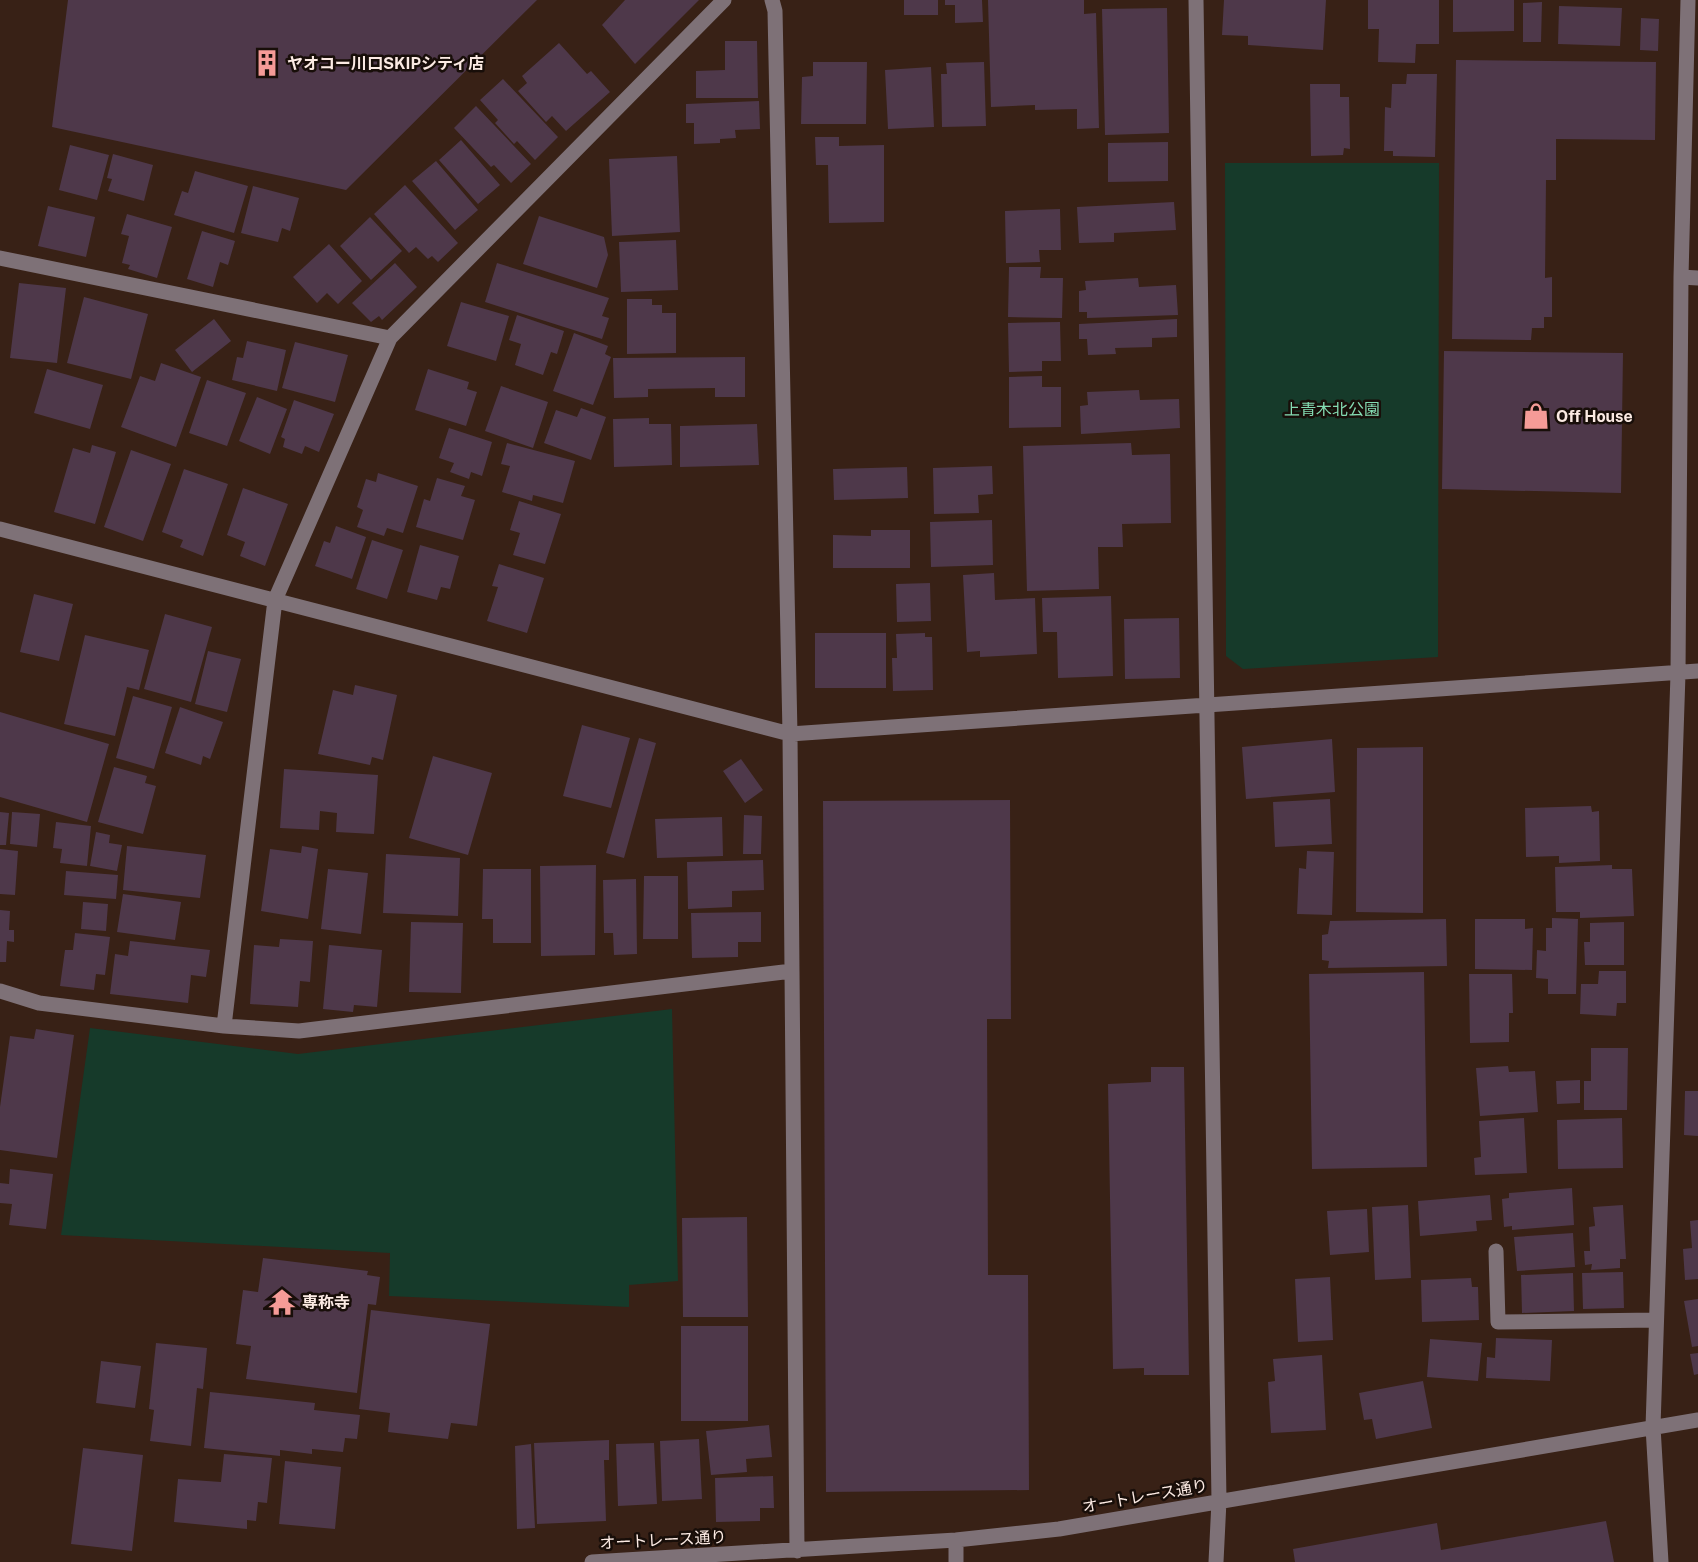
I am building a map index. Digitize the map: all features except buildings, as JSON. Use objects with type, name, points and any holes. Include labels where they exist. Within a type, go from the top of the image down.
[{"type":"street","points":[[224,1026],[275,600],[390,338],[724,0]]},
{"type":"street","points":[[772,0],[775,10],[790,734],[797,1551]]},
{"type":"street","points":[[1196,0],[1219,1501],[1216,1562]]},
{"type":"street","points":[[1661,1562],[1653,1427],[1678,674],[1681,277],[1692,114],[1688,0]]},
{"type":"street","points":[[0,258],[390,338]]},
{"type":"street","points":[[1681,277],[1698,278]]},
{"type":"street","points":[[0,529],[790,734],[1698,671]]},
{"type":"street","points":[[0,991],[39,1003],[224,1026],[299,1031],[792,971]]},
{"type":"street","points":[[1496,1251],[1498,1322],[1656,1320]]},
{"type":"street","name":"オートレース通り","points":[[592,1562],[956,1540],[1059,1529],[1698,1419]]},
{"type":"street","points":[[956,1540],[956,1562]]},
{"type":"green space","name":"上青木北公園","points":[[1225,163],[1439,163],[1438,657],[1243,669],[1226,656]]},
{"type":"green space","points":[[672,1009],[678,1281],[629,1285],[629,1307],[389,1296],[390,1253],[61,1235],[90,1028],[298,1054]]},
{"type":"place","name":"ヤオコー川口SKIPシティ店","points":[[267,63]]},
{"type":"place","name":"Off House","points":[[1536,416]]},
{"type":"place","name":"専称寺","points":[[282,1302]]}]
